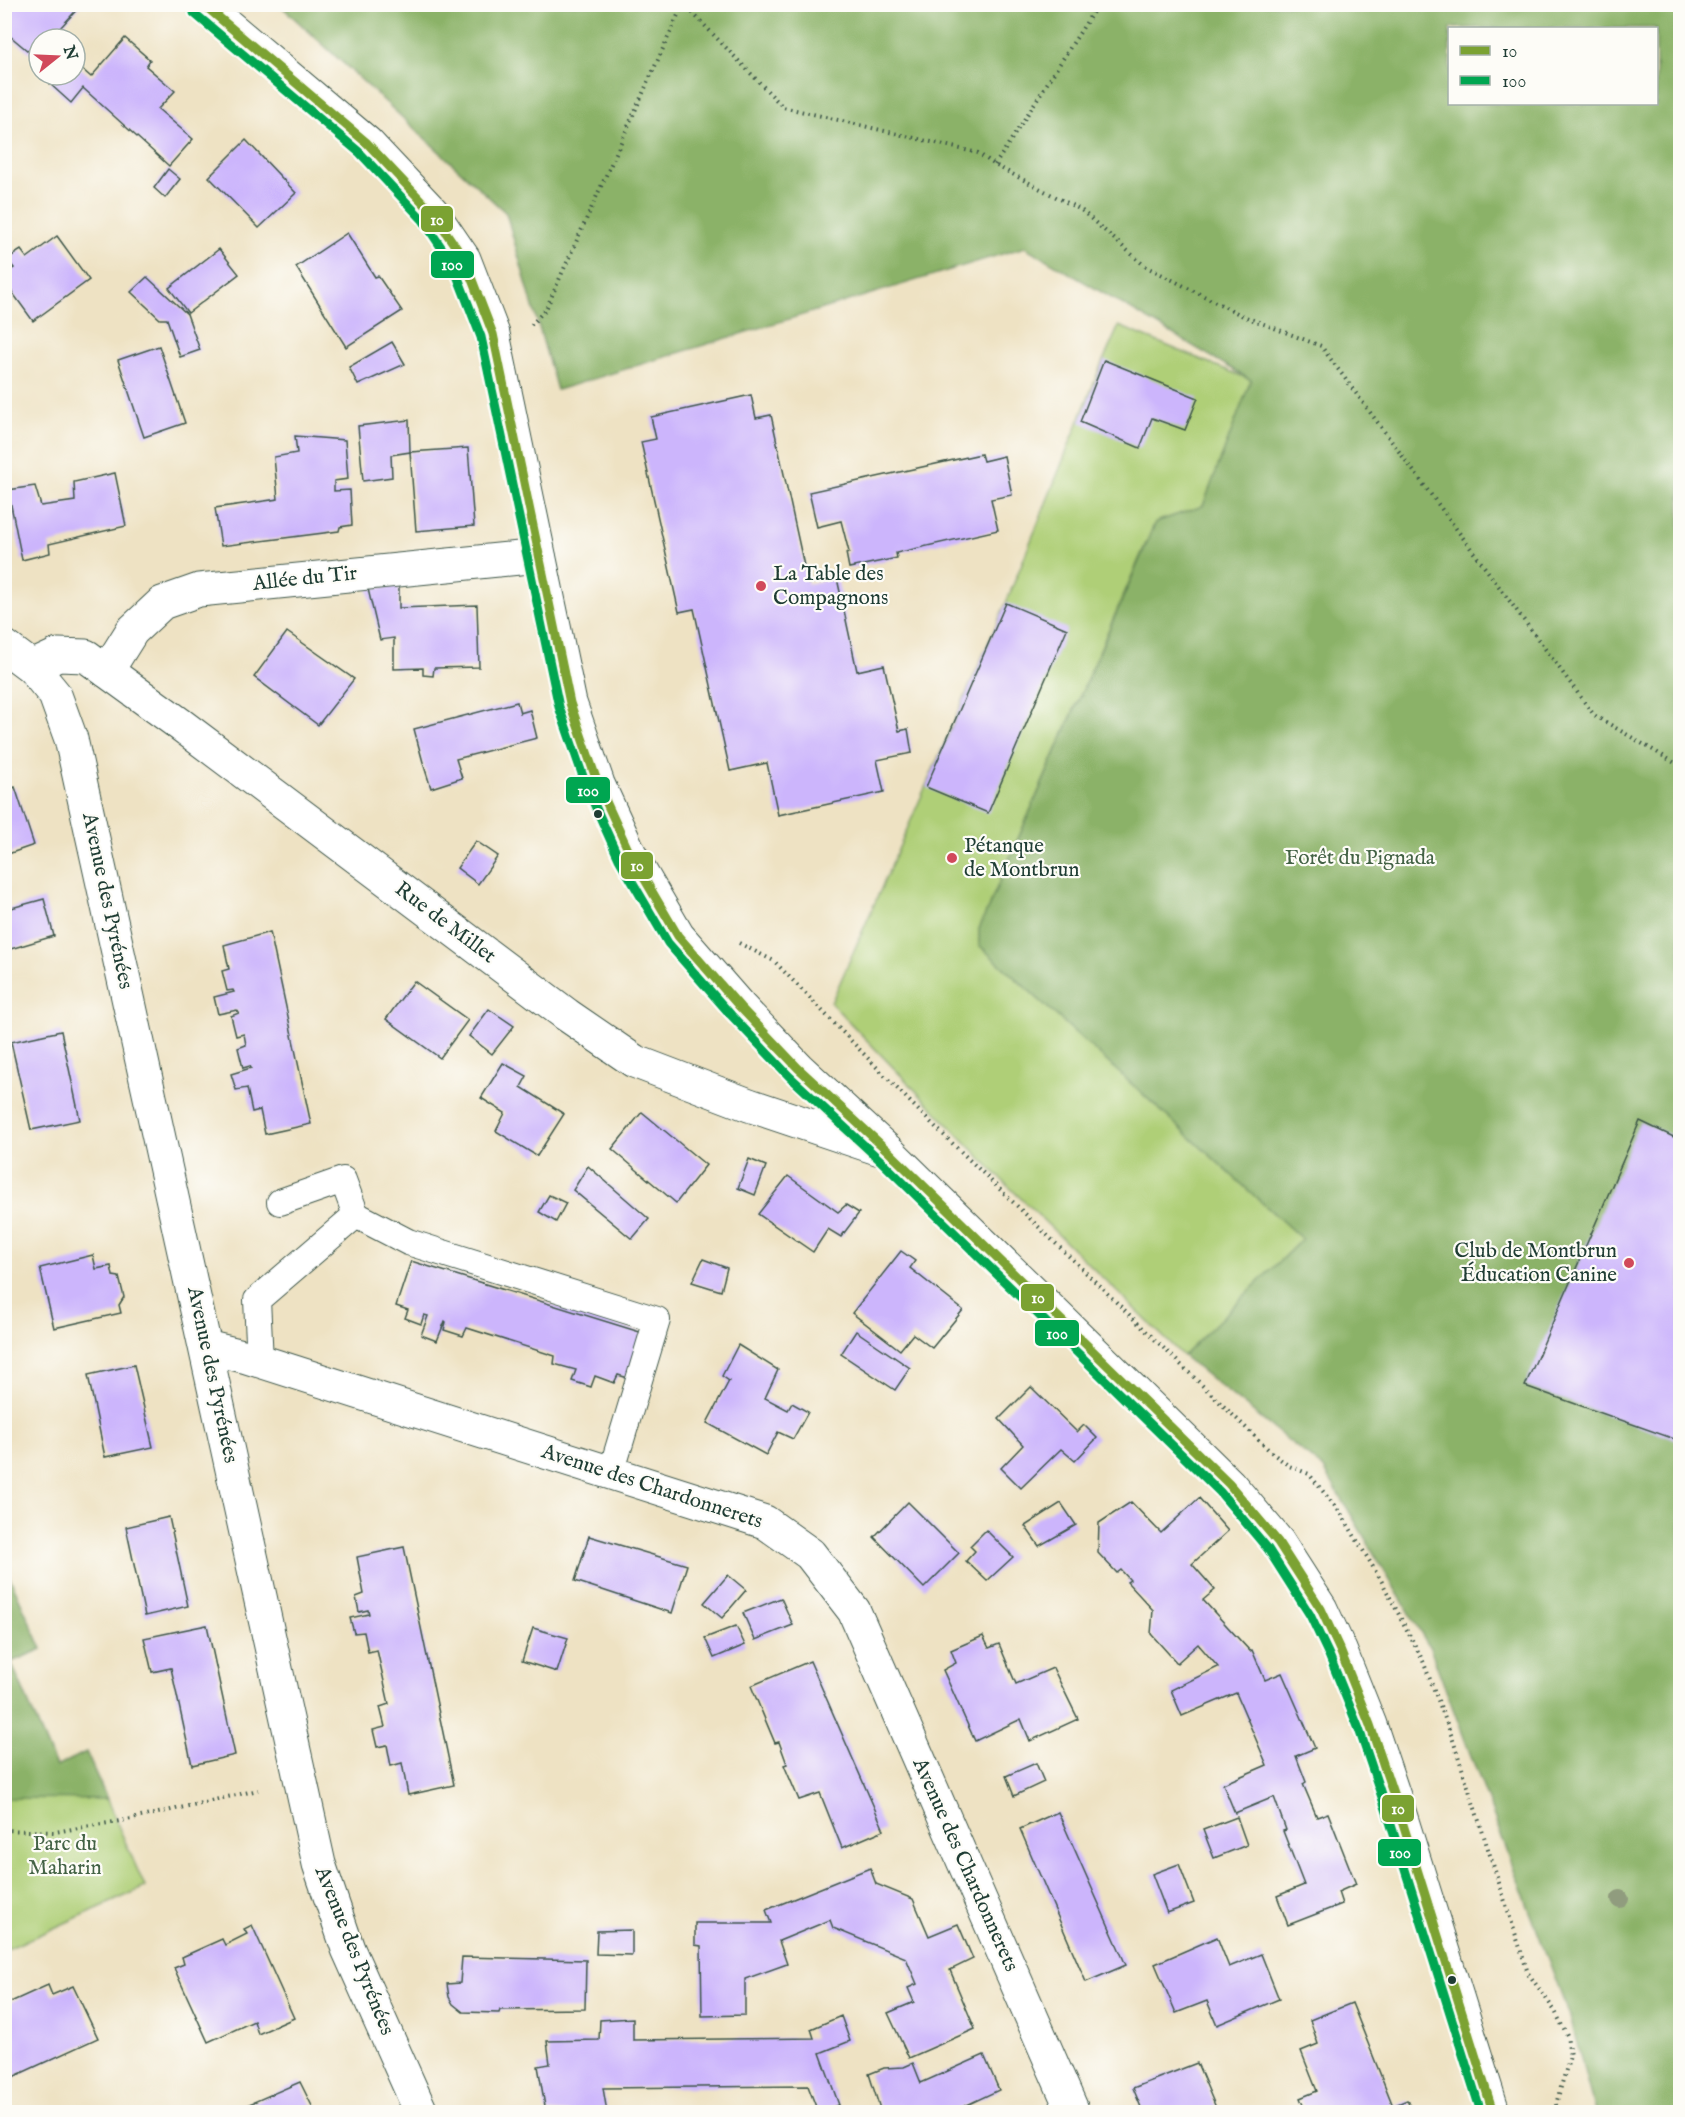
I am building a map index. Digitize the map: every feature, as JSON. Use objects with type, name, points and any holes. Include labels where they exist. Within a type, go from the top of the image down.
[{"type":"street","points":[[202,4],[367,143],[432,213],[464,259],[491,325],[570,703],[598,784],[630,854],[678,936],[740,1007],[798,1068],[889,1152],[1229,1484],[1278,1542],[1322,1609],[1366,1715],[1394,1795],[1493,2112]]},
{"type":"street","name":"Allée du Tir","points":[[107,671],[132,631],[162,603],[200,590],[539,556]]},
{"type":"street","name":"Avenue des Pyrénées","points":[[4,646],[32,667],[56,695],[71,739],[319,1864],[348,1949],[422,2112]]},
{"type":"street","name":"Rue de Millet","points":[[32,667],[58,655],[86,656],[567,1015],[634,1061],[749,1105],[889,1152]]},
{"type":"street","name":"Avenue des Chardonnerets","points":[[206,1347],[260,1361],[765,1522],[810,1554],[854,1611],[1073,2112]]},
{"type":"lane","points":[[280,1202],[344,1180],[356,1215],[408,1242],[657,1320],[611,1473]]},
{"type":"lane","points":[[260,1361],[256,1300],[356,1215]]},
{"type":"path","points":[[528,329],[546,309],[683,4],[783,107],[978,153],[995,165],[1081,210],[1145,266],[1243,316],[1321,346],[1594,715],[1680,766]]},
{"type":"path","points":[[995,165],[1098,4]]},
{"type":"path","points":[[4,1830],[55,1832],[132,1819],[258,1790]]},
{"type":"green space","name":"Forêt du Pignada","points":[[280,5],[1680,5],[1680,2112],[1595,2112],[1570,2017],[1430,1648],[1324,1469],[1183,1356],[1302,1239],[979,945],[979,929],[1156,522],[1203,506],[1251,380],[1025,247],[557,390],[506,213]]},
{"type":"green space","name":"Pétanque de Montbrun","points":[[1119,326],[1251,380],[1203,506],[1155,522],[979,929],[979,945],[1302,1239],[1183,1356],[1003,1181],[831,1003],[1006,603]]},
{"type":"green space","name":"Parc du Maharin","points":[[9,1576],[42,1649],[11,1662],[56,1767],[86,1752],[145,1887],[5,1950],[4,1578]]},
{"type":"green space","points":[[9,1576],[42,1649],[11,1662],[56,1767],[86,1752],[107,1799],[5,1798],[4,1578]]},
{"type":"building","points":[[4,4],[82,4],[61,27],[27,27],[27,50],[4,31]]},
{"type":"building","points":[[125,38],[150,60],[146,66],[175,91],[158,109],[193,139],[169,166],[83,88],[71,103],[53,87],[87,87],[87,74],[91,77]]},
{"type":"building","points":[[246,140],[296,193],[259,228],[209,177]]},
{"type":"building","points":[[168,169],[180,179],[165,198],[154,188]]},
{"type":"building","points":[[347,233],[375,277],[378,276],[402,311],[346,347],[296,267]]},
{"type":"building","points":[[57,236],[89,280],[33,321],[4,281],[4,274],[14,268],[7,259],[21,250],[27,258]]},
{"type":"building","points":[[219,249],[239,274],[188,313],[169,288]]},
{"type":"building","points":[[147,277],[187,314],[200,350],[180,357],[167,319],[160,319],[131,292]]},
{"type":"building","points":[[392,342],[405,364],[358,385],[349,367]]},
{"type":"building","points":[[159,346],[185,423],[144,437],[118,360]]},
{"type":"building","points":[[1104,360],[1198,398],[1185,430],[1152,418],[1140,448],[1080,422]]},
{"type":"building","points":[[751,395],[756,418],[771,415],[808,584],[837,578],[857,671],[884,665],[899,731],[908,729],[912,753],[877,760],[884,792],[778,815],[767,763],[730,771],[694,609],[679,612],[641,442],[656,439],[651,417]]},
{"type":"building","points":[[409,420],[410,452],[391,455],[392,477],[363,481],[358,426]]},
{"type":"building","points":[[295,436],[345,440],[348,479],[334,481],[334,491],[350,490],[352,525],[340,527],[339,531],[221,546],[215,508],[278,499],[274,457],[297,453]]},
{"type":"building","points":[[468,448],[474,526],[416,531],[410,452]]},
{"type":"building","points":[[981,454],[983,461],[1004,456],[1012,495],[991,499],[998,530],[896,553],[897,558],[849,568],[846,553],[849,552],[841,521],[817,527],[809,492]]},
{"type":"building","points":[[115,473],[126,526],[49,544],[50,553],[22,560],[8,490],[35,486],[41,506],[75,501],[74,482]]},
{"type":"building","points":[[399,586],[399,608],[477,605],[479,667],[434,668],[433,676],[423,675],[423,668],[394,669],[394,638],[380,640],[368,589]]},
{"type":"building","points":[[1006,603],[1067,629],[988,813],[926,787]]},
{"type":"building","points":[[287,632],[354,679],[318,725],[254,677]]},
{"type":"building","points":[[517,702],[520,713],[530,710],[537,738],[456,759],[462,778],[431,788],[414,729]]},
{"type":"building","points":[[15,787],[34,845],[8,854],[4,845],[4,791]]},
{"type":"building","points":[[476,841],[498,856],[478,884],[457,868]]},
{"type":"building","points":[[44,899],[54,936],[4,951],[4,910]]},
{"type":"building","points":[[270,932],[311,1124],[265,1134],[260,1110],[252,1112],[247,1088],[236,1090],[231,1074],[251,1068],[250,1066],[243,1068],[238,1048],[246,1045],[244,1034],[236,1036],[231,1016],[239,1013],[237,1010],[218,1014],[214,997],[234,992],[233,990],[227,991],[222,971],[229,969],[224,945]]},
{"type":"building","points":[[414,981],[468,1020],[440,1058],[386,1019]]},
{"type":"building","points":[[489,1009],[514,1026],[492,1054],[469,1036]]},
{"type":"building","points":[[61,1031],[80,1120],[31,1130],[11,1042]]},
{"type":"building","points":[[503,1063],[527,1076],[521,1087],[564,1114],[537,1156],[496,1131],[505,1113],[481,1098]]},
{"type":"building","points":[[642,1112],[706,1165],[676,1203],[612,1149]]},
{"type":"building","name":"Club de Montbrun Éducation Canine","points":[[1640,1121],[1680,1140],[1680,1441],[1525,1386]]},
{"type":"building","points":[[749,1159],[766,1166],[755,1195],[738,1188]]},
{"type":"building","points":[[588,1166],[649,1219],[632,1239],[573,1190]]},
{"type":"building","points":[[788,1176],[838,1212],[846,1205],[859,1213],[841,1237],[828,1229],[813,1252],[758,1214]]},
{"type":"building","points":[[549,1195],[566,1203],[556,1222],[539,1212]]},
{"type":"building","points":[[901,1251],[915,1261],[910,1268],[963,1310],[932,1348],[913,1334],[900,1350],[852,1313]]},
{"type":"building","points":[[93,1255],[96,1269],[111,1266],[113,1276],[119,1277],[124,1297],[119,1305],[121,1313],[54,1328],[40,1268]]},
{"type":"building","points":[[703,1259],[727,1268],[721,1291],[692,1282]]},
{"type":"building","points":[[411,1261],[643,1333],[628,1378],[618,1375],[614,1383],[595,1376],[591,1387],[572,1381],[576,1370],[554,1364],[555,1356],[467,1328],[463,1336],[444,1330],[445,1321],[437,1341],[421,1335],[428,1316],[424,1315],[421,1324],[405,1318],[408,1310],[396,1306]]},
{"type":"building","points":[[856,1331],[910,1368],[895,1390],[841,1354]]},
{"type":"building","points":[[738,1345],[778,1370],[765,1398],[788,1410],[792,1403],[808,1412],[793,1439],[778,1432],[766,1455],[707,1423],[729,1381],[722,1376]]},
{"type":"building","points":[[134,1365],[153,1447],[105,1457],[88,1375]]},
{"type":"building","points":[[1031,1387],[1077,1432],[1084,1425],[1097,1438],[1075,1461],[1061,1449],[1021,1488],[1001,1468],[1023,1445],[999,1419]]},
{"type":"building","points":[[1199,1498],[1228,1531],[1192,1564],[1215,1590],[1203,1600],[1250,1651],[1252,1650],[1265,1680],[1282,1673],[1315,1748],[1296,1756],[1306,1782],[1303,1784],[1317,1817],[1328,1813],[1356,1884],[1338,1892],[1342,1904],[1288,1925],[1277,1896],[1304,1885],[1283,1831],[1286,1830],[1274,1797],[1235,1813],[1223,1784],[1267,1765],[1236,1693],[1182,1716],[1171,1690],[1218,1667],[1198,1644],[1177,1663],[1151,1634],[1153,1610],[1127,1582],[1130,1580],[1121,1570],[1117,1573],[1098,1553],[1099,1523],[1131,1502],[1161,1533]]},
{"type":"building","points":[[908,1502],[959,1553],[924,1588],[874,1537]]},
{"type":"building","points":[[1061,1503],[1076,1525],[1039,1546],[1025,1526]]},
{"type":"building","points":[[169,1517],[188,1606],[145,1616],[126,1527]]},
{"type":"building","points":[[986,1530],[1013,1557],[987,1581],[966,1561],[975,1551],[970,1546]]},
{"type":"building","points":[[589,1536],[687,1565],[672,1613],[575,1581]]},
{"type":"building","points":[[404,1547],[454,1785],[408,1795],[402,1763],[391,1766],[387,1745],[377,1747],[373,1730],[385,1727],[380,1707],[389,1704],[377,1650],[368,1652],[364,1632],[354,1633],[350,1618],[369,1614],[368,1610],[359,1612],[356,1597],[364,1594],[357,1557]]},
{"type":"building","points":[[728,1575],[746,1590],[722,1618],[704,1603]]},
{"type":"building","points":[[781,1598],[793,1625],[755,1640],[743,1613]]},
{"type":"building","points":[[207,1625],[235,1755],[192,1765],[171,1668],[152,1672],[144,1638]]},
{"type":"building","points":[[736,1626],[745,1645],[714,1658],[705,1638]]},
{"type":"building","points":[[533,1628],[568,1638],[557,1672],[522,1661]]},
{"type":"building","points":[[983,1636],[989,1648],[999,1644],[1016,1684],[1053,1668],[1078,1719],[1030,1741],[1021,1719],[975,1741],[943,1670],[956,1663],[951,1650]]},
{"type":"building","points":[[810,1661],[884,1830],[842,1848],[820,1793],[799,1800],[784,1765],[787,1764],[779,1742],[775,1743],[751,1686]]},
{"type":"building","points":[[1036,1763],[1044,1782],[1014,1796],[1006,1776]]},
{"type":"building","points":[[1058,1812],[1126,1965],[1086,1982],[1020,1829]]},
{"type":"building","points":[[1237,1817],[1247,1845],[1214,1858],[1203,1830]]},
{"type":"building","points":[[1179,1864],[1194,1903],[1167,1913],[1152,1874]]},
{"type":"building","points":[[870,1868],[876,1884],[913,1899],[929,1936],[958,1924],[973,1959],[950,1970],[975,2029],[909,2058],[888,2013],[914,2002],[908,1988],[917,1984],[906,1958],[833,1928],[830,1920],[779,1941],[787,1964],[745,1979],[745,2015],[702,2016],[701,1946],[695,1945],[695,1923],[771,1923],[766,1910]]},
{"type":"building","points":[[252,1925],[294,2018],[258,2034],[254,2021],[208,2042],[174,1968],[184,1964],[182,1957],[222,1939],[225,1945],[247,1934],[244,1929]]},
{"type":"building","points":[[632,1930],[632,1955],[596,1954],[597,1931]]},
{"type":"building","points":[[1217,1937],[1229,1967],[1261,1954],[1279,1999],[1217,2025],[1207,2001],[1176,2013],[1155,1964]]},
{"type":"building","points":[[462,1957],[586,1960],[585,2009],[500,2010],[499,2013],[463,2012],[453,2004],[449,1997],[447,1984],[460,1983]]},
{"type":"building","points":[[48,1985],[52,1995],[73,1986],[98,2038],[4,2081],[4,2005]]},
{"type":"building","points":[[1352,2003],[1393,2106],[1407,2100],[1412,2112],[1306,2112],[1300,2098],[1317,2091],[1301,2051],[1318,2044],[1310,2020]]},
{"type":"building","points":[[841,2016],[850,2041],[820,2053],[839,2105],[818,2112],[808,2086],[603,2088],[607,2112],[546,2112],[538,2066],[550,2064],[547,2041],[599,2040],[600,2020],[633,2018],[633,2040],[814,2038],[811,2029]]},
{"type":"building","points":[[984,2055],[999,2090],[956,2110],[957,2112],[881,2112],[869,2074],[884,2068],[904,2067],[913,2063],[921,2083]]},
{"type":"building","points":[[1197,2063],[1217,2110],[1212,2112],[1143,2112],[1133,2088]]},
{"type":"building","points":[[300,2082],[315,2112],[231,2112]]},
{"type":"transit line","name":"10","points":[[203,4],[367,143],[432,212],[464,259],[493,334],[570,703],[598,784],[630,854],[678,936],[740,1007],[798,1068],[889,1152],[1229,1484],[1278,1542],[1321,1609],[1370,1725],[1493,2112]]},
{"type":"transit line","name":"100","points":[[194,13],[359,152],[423,220],[453,265],[481,337],[559,707],[587,788],[619,859],[668,943],[731,1015],[789,1076],[881,1161],[1220,1492],[1268,1549],[1310,1615],[1359,1729],[1481,2112]]},
{"type":"place","name":"La Table des Compagnons","points":[[761,586]]},
{"type":"place","name":"Pétanque de Montbrun","points":[[952,858]]},
{"type":"place","name":"Club de Montbrun Éducation Canine","points":[[1629,1263]]}]
